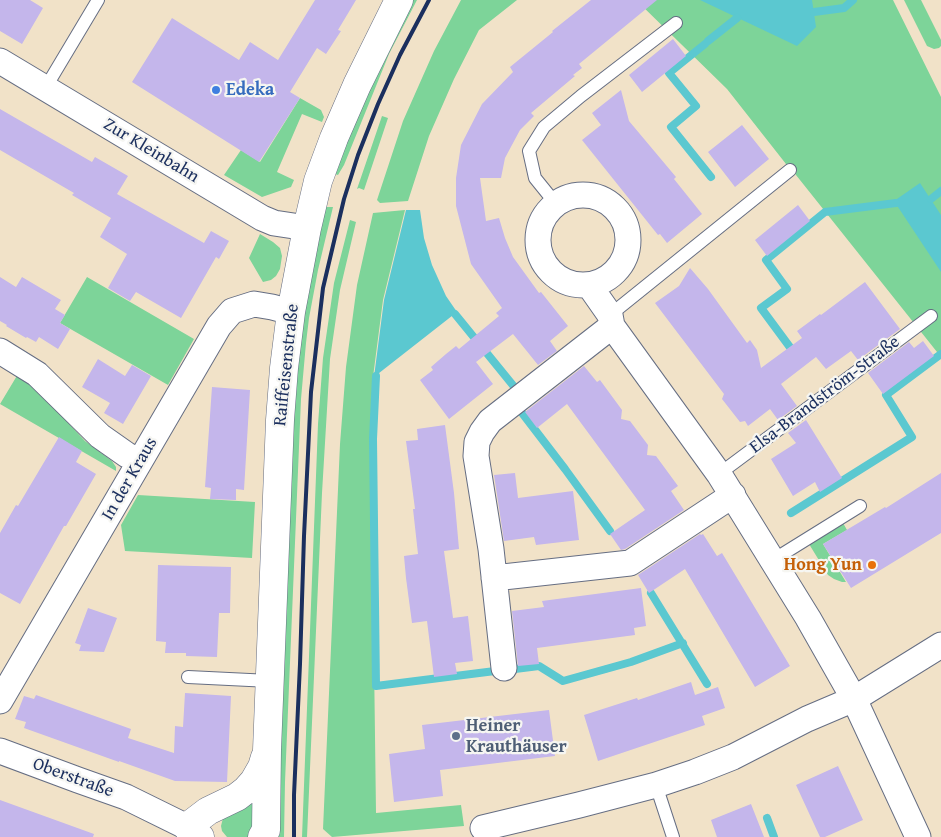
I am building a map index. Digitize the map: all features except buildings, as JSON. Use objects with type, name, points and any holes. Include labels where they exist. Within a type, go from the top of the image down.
[{"type":"street","name":"Raiffeisenstraße","points":[[262,837],[266,830],[267,750],[280,420],[291,312],[318,181],[357,85],[398,0]]},
{"type":"street","name":"Zur Kleinbahn","points":[[0,60],[262,218],[274,223],[307,228]]},
{"type":"street","points":[[584,195],[598,197],[612,204],[622,216],[627,230],[628,245],[624,259],[616,272],[604,280],[589,285],[574,285],[559,279],[548,269],[540,255],[538,240],[540,225],[548,211],[569,197],[584,195]]},
{"type":"street","points":[[589,285],[611,321],[733,495],[808,618],[854,699],[918,837]]},
{"type":"street","name":"In der Kraus","points":[[0,701],[219,326],[232,311],[254,304],[291,312]]},
{"type":"street","points":[[504,668],[491,549],[476,456],[477,442],[490,421],[611,321]]},
{"type":"street","points":[[0,351],[37,374],[92,430],[107,442],[140,461]]},
{"type":"street","points":[[494,578],[630,563],[733,495]]},
{"type":"street","points":[[484,832],[695,772],[854,699],[941,645]]},
{"type":"street","name":"Raiffeisenstraße","points":[[194,832],[208,810],[237,797],[246,790],[262,767],[267,750]]},
{"type":"street","name":"Oberstraße","points":[[0,751],[126,797],[194,832]]},
{"type":"lane","points":[[46,87],[98,0]]},
{"type":"lane","points":[[556,204],[535,178],[528,151],[544,127],[676,23]]},
{"type":"lane","points":[[611,321],[790,170]]},
{"type":"lane","name":"Elsa-Brandström-Straße","points":[[719,474],[931,316]]},
{"type":"lane","points":[[773,560],[860,506]]},
{"type":"lane","points":[[188,677],[270,682]]},
{"type":"lane","points":[[656,784],[673,837]]},
{"type":"green space","points":[[413,0],[417,0],[389,54],[344,165],[338,175],[331,173],[395,35]]},
{"type":"green space","points":[[461,0],[517,0],[479,30],[454,79],[429,136],[408,201],[380,203],[377,200],[403,121],[434,51]]},
{"type":"green space","points":[[636,0],[893,0],[941,97],[941,357],[727,89]]},
{"type":"green space","points":[[904,0],[921,0],[941,40],[939,48],[934,49],[927,46]]},
{"type":"green space","points":[[300,98],[321,110],[324,117],[322,122],[302,114],[277,172],[294,180],[291,187],[262,197],[224,175],[241,150],[260,162]]},
{"type":"green space","points":[[382,116],[388,118],[364,190],[357,189]]},
{"type":"green space","points":[[323,207],[333,207],[318,270],[306,343],[301,399],[284,837],[275,837],[291,429],[299,343]]},
{"type":"green space","points":[[405,210],[383,300],[373,377],[371,429],[376,813],[461,805],[464,826],[332,837],[323,829],[340,444],[346,367],[357,285],[373,213]]},
{"type":"green space","points":[[350,220],[356,222],[340,290],[330,359],[322,493],[307,837],[302,837],[318,424],[323,358],[334,283]]},
{"type":"green space","points":[[260,234],[280,248],[282,256],[280,269],[276,276],[271,280],[263,282],[249,258]]},
{"type":"green space","points":[[87,277],[194,339],[168,385],[60,323]]},
{"type":"green space","points":[[18,374],[33,385],[85,441],[112,461],[116,471],[0,404]]},
{"type":"green space","points":[[138,495],[255,502],[252,558],[125,551],[121,525]]},
{"type":"green space","points":[[843,523],[847,530],[823,544],[846,582],[834,579],[828,575],[809,544]]},
{"type":"green space","points":[[255,791],[257,827],[249,837],[227,837],[222,831],[223,818]]},
{"type":"water","points":[[700,0],[812,0],[816,27],[797,46]]},
{"type":"water","points":[[920,183],[941,215],[941,272],[894,201]]},
{"type":"water","points":[[406,210],[420,210],[424,238],[432,265],[446,296],[457,312],[374,377],[384,300]]},
{"type":"waterway","points":[[814,12],[844,8],[853,0]]},
{"type":"waterway","points":[[708,41],[737,18]]},
{"type":"waterway","points":[[705,44],[669,73],[696,106],[671,127],[711,177]]},
{"type":"waterway","points":[[931,199],[941,191]]},
{"type":"waterway","points":[[795,354],[761,308],[787,289],[766,260],[825,212],[896,203]]},
{"type":"waterway","points":[[455,314],[516,389]]},
{"type":"waterway","points":[[791,513],[912,437],[886,395],[941,354]]},
{"type":"waterway","points":[[376,376],[373,439],[376,686],[495,671]]},
{"type":"waterway","points":[[519,409],[610,531]]},
{"type":"waterway","points":[[651,593],[707,684]]},
{"type":"waterway","points":[[507,670],[539,666],[563,681],[631,662],[683,643]]},
{"type":"waterway","points":[[767,818],[774,837]]},
{"type":"railway","points":[[294,837],[294,795],[311,392],[323,288],[344,199],[358,155],[400,55],[429,0]]},
{"type":"place","name":"Edeka","points":[[216,90]]},
{"type":"place","name":"Hong Yun","points":[[872,565]]},
{"type":"place","name":"Heiner Krauthäuser","points":[[456,736]]}]
